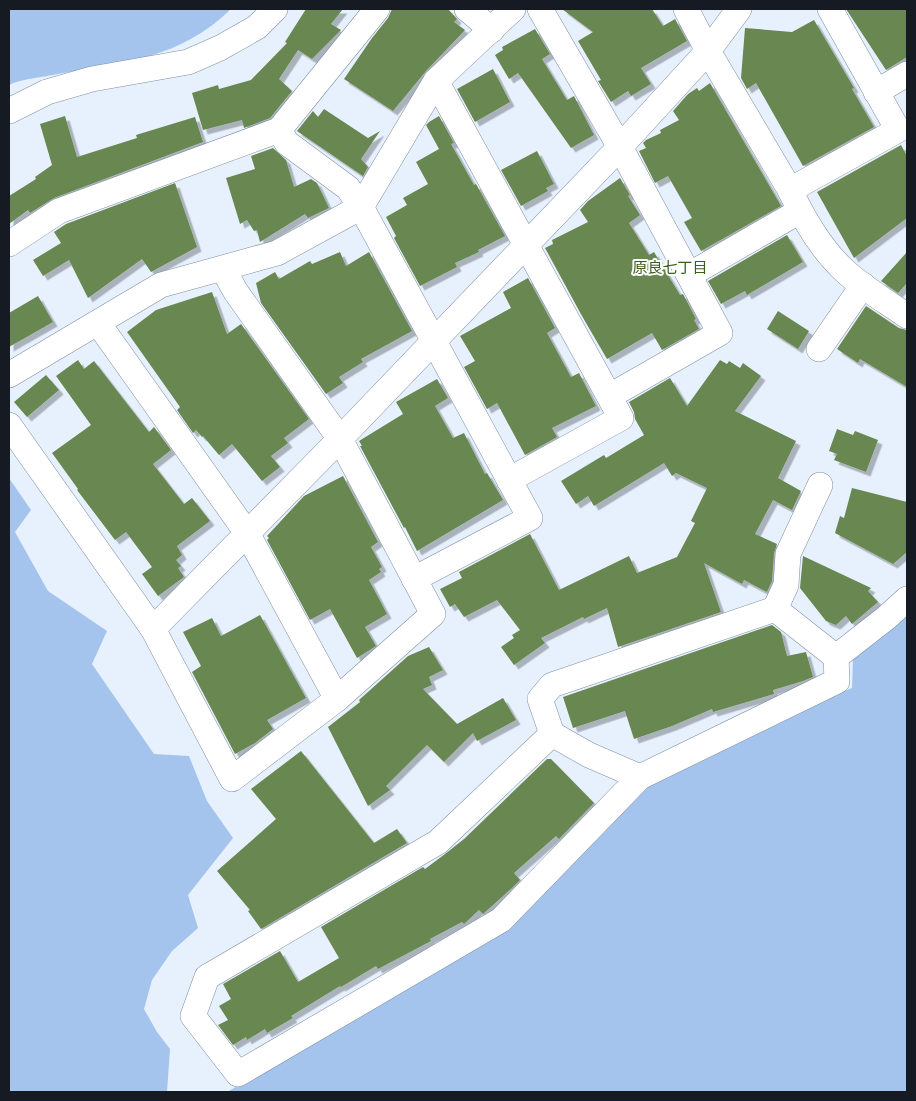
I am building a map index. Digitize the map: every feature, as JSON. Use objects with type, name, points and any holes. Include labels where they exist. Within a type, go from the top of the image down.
[{"type":"street","points":[[9,112],[46,92],[92,79],[188,62],[220,48],[257,27],[275,9]]},
{"type":"street","points":[[9,244],[59,211],[280,130],[376,9]]},
{"type":"street","points":[[467,9],[492,30]]},
{"type":"street","points":[[9,375],[161,285],[278,253],[361,207],[436,81],[513,9]]},
{"type":"street","points":[[540,9],[620,146],[720,333],[610,396]]},
{"type":"street","points":[[686,9],[708,51],[822,245],[846,272],[907,316]]},
{"type":"street","points":[[152,629],[340,438],[620,146],[708,51],[739,9]]},
{"type":"street","points":[[689,275],[898,130],[830,9]]},
{"type":"street","points":[[876,92],[907,74]]},
{"type":"street","points":[[436,81],[621,418],[508,480]]},
{"type":"street","points":[[280,130],[287,143],[348,188],[361,207],[530,518],[414,579]]},
{"type":"street","points":[[9,425],[152,629],[232,779],[337,699],[433,614],[340,438],[236,292],[223,269]]},
{"type":"street","points":[[819,348],[863,285]]},
{"type":"street","points":[[98,323],[247,533],[337,699]]},
{"type":"street","points":[[640,777],[588,755],[552,734],[540,699],[552,685],[775,609],[786,585],[788,554],[820,485]]},
{"type":"street","points":[[836,657],[907,599]]},
{"type":"street","points":[[552,734],[438,842],[207,977],[193,1016],[238,1074],[501,920],[640,777],[837,682],[836,657],[775,609]]},
{"type":"shaded area","points":[[9,9],[231,9],[212,26],[192,39],[150,56],[9,85]]},
{"type":"shaded area","points":[[9,478],[31,510],[15,532],[48,591],[107,631],[92,664],[154,754],[189,756],[207,801],[233,838],[188,895],[198,928],[172,951],[152,980],[144,1009],[157,1032],[170,1049],[167,1092],[9,1092]]},
{"type":"shaded area","points":[[907,615],[907,1092],[227,1092],[352,1021],[508,925],[647,786],[789,713],[852,688],[853,659]]},
{"type":"building","points":[[306,9],[343,9],[331,24],[341,30],[312,59],[298,50],[279,79],[292,91],[270,118],[244,128],[242,120],[203,130],[192,93],[218,85],[219,89],[251,80],[287,43],[285,42]]},
{"type":"building","points":[[392,9],[448,9],[457,19],[454,22],[465,30],[426,71],[393,111],[344,79],[388,18]]},
{"type":"building","points":[[562,9],[652,9],[663,26],[675,19],[687,41],[641,68],[651,84],[631,96],[628,91],[611,102],[598,81],[601,80],[578,41],[593,32]]},
{"type":"building","points":[[846,9],[907,9],[907,57],[886,70]]},
{"type":"building","points":[[814,20],[854,88],[852,89],[874,127],[803,166],[756,83],[747,89],[741,78],[745,28],[792,32]]},
{"type":"building","points":[[535,29],[550,54],[542,59],[567,100],[574,96],[594,135],[571,148],[518,73],[509,79],[495,55],[503,50],[502,47]]},
{"type":"building","points":[[493,69],[510,102],[475,122],[457,89]]},
{"type":"building","points":[[710,83],[781,206],[701,251],[684,222],[692,218],[668,176],[655,183],[639,151],[646,148],[643,143],[646,140],[661,133],[660,130],[679,120],[673,111],[688,94],[697,88],[699,91]]},
{"type":"building","points":[[324,109],[368,138],[380,131],[361,159],[368,167],[363,176],[297,131],[313,111],[318,117]]},
{"type":"building","points":[[65,116],[77,157],[137,138],[136,135],[195,117],[203,142],[54,198],[30,213],[28,210],[9,224],[9,196],[36,179],[35,177],[52,165],[40,124]]},
{"type":"building","points":[[439,116],[454,143],[451,144],[505,236],[478,250],[479,252],[455,263],[457,267],[420,286],[394,238],[396,236],[386,217],[407,205],[403,198],[428,184],[416,162],[439,149],[426,125]]},
{"type":"building","points":[[901,145],[907,156],[907,218],[854,258],[817,192]]},
{"type":"building","points":[[273,148],[286,160],[294,187],[311,179],[317,183],[329,208],[308,218],[305,214],[260,242],[257,230],[254,231],[247,220],[240,224],[226,178],[255,169],[251,156]]},
{"type":"building","points":[[537,151],[554,184],[546,188],[548,191],[521,206],[501,170]]},
{"type":"building","points":[[620,178],[630,195],[628,196],[640,215],[629,223],[649,255],[654,252],[680,295],[683,294],[699,329],[662,350],[652,333],[607,359],[545,248],[553,244],[552,240],[588,222],[580,210],[588,201]]},
{"type":"building","points":[[175,183],[197,247],[151,272],[142,259],[88,298],[69,260],[43,276],[33,260],[61,243],[54,232],[66,224]]},
{"type":"building","points":[[787,235],[803,262],[747,295],[745,291],[721,304],[708,281]]},
{"type":"building","points":[[340,252],[346,266],[369,252],[412,331],[361,359],[363,362],[339,377],[343,383],[326,394],[261,303],[256,283],[275,272],[279,279],[310,261],[312,264]]},
{"type":"building","points":[[907,252],[907,283],[898,293],[881,281]]},
{"type":"building","points":[[528,278],[555,328],[547,333],[571,377],[579,373],[596,406],[552,428],[557,437],[525,455],[497,403],[487,409],[464,367],[475,361],[460,336],[511,308],[503,292]]},
{"type":"building","points":[[212,292],[227,334],[241,324],[309,419],[284,438],[288,443],[271,456],[280,467],[262,481],[232,444],[219,455],[196,430],[193,433],[177,410],[180,407],[127,332],[156,310]]},
{"type":"building","points":[[38,296],[53,322],[9,347],[9,313]]},
{"type":"building","points":[[866,306],[899,328],[907,330],[907,387],[860,359],[858,363],[837,349]]},
{"type":"building","points":[[778,311],[809,331],[798,349],[767,329]]},
{"type":"building","points":[[78,360],[84,369],[94,361],[149,432],[154,427],[171,450],[153,464],[184,504],[192,498],[210,521],[177,546],[182,555],[176,560],[181,566],[178,568],[184,577],[158,596],[142,574],[152,567],[126,532],[115,540],[52,453],[91,425],[56,376]]},
{"type":"building","points":[[720,360],[727,364],[729,361],[740,368],[743,363],[761,376],[735,411],[796,441],[778,478],[801,491],[792,510],[773,500],[755,534],[777,544],[774,553],[772,581],[767,592],[744,580],[742,584],[704,563],[721,612],[618,647],[607,608],[584,619],[583,617],[541,638],[545,643],[514,665],[501,647],[514,638],[512,635],[520,630],[497,600],[464,617],[455,604],[450,607],[440,589],[462,578],[459,572],[530,534],[559,590],[629,556],[637,573],[677,557],[695,523],[691,521],[707,488],[676,473],[672,476],[664,463],[594,506],[588,496],[576,504],[561,481],[604,455],[606,458],[644,435],[635,419],[629,402],[670,378],[687,406]]},
{"type":"building","points":[[46,375],[59,390],[27,417],[14,402]]},
{"type":"building","points":[[437,379],[448,398],[435,406],[453,438],[464,433],[485,474],[487,473],[503,500],[417,551],[359,441],[403,414],[396,402]]},
{"type":"building","points":[[837,429],[853,435],[855,431],[878,440],[866,472],[834,460],[837,454],[829,451]]},
{"type":"building","points":[[343,476],[378,542],[371,547],[382,567],[379,569],[381,572],[369,580],[387,614],[365,627],[376,646],[357,658],[330,609],[310,620],[267,540],[269,538],[267,536],[304,496]]},
{"type":"building","points":[[852,488],[907,502],[907,552],[893,564],[835,533],[840,516],[844,518]]},
{"type":"building","points":[[803,556],[871,588],[868,591],[878,602],[852,624],[846,616],[836,625],[826,621],[800,588]]},
{"type":"building","points":[[260,615],[306,698],[267,720],[273,729],[255,743],[235,754],[192,672],[201,666],[183,632],[212,618],[221,636]]},
{"type":"building","points":[[772,625],[781,632],[787,656],[806,652],[813,677],[773,690],[774,694],[713,712],[712,709],[672,726],[634,739],[625,711],[573,728],[563,697]]},
{"type":"building","points":[[429,647],[443,670],[429,677],[432,685],[423,689],[457,724],[503,698],[516,720],[477,741],[473,733],[444,762],[427,745],[386,786],[390,790],[368,806],[328,727],[360,702],[359,700],[408,656]]},
{"type":"building","points":[[301,751],[374,843],[397,829],[407,843],[261,929],[248,911],[250,910],[217,871],[276,819],[251,789]]},
{"type":"building","points":[[547,759],[551,759],[594,803],[559,839],[556,836],[514,873],[520,880],[512,888],[483,914],[479,910],[464,924],[462,922],[378,969],[376,966],[291,1016],[293,1018],[267,1033],[265,1029],[247,1040],[246,1037],[233,1045],[218,1025],[228,1020],[219,1006],[231,999],[223,984],[280,951],[298,982],[339,958],[321,927],[423,867],[425,869],[464,839]]},
{"type":"district","name":"原良七丁目","points":[[670,267]]}]
